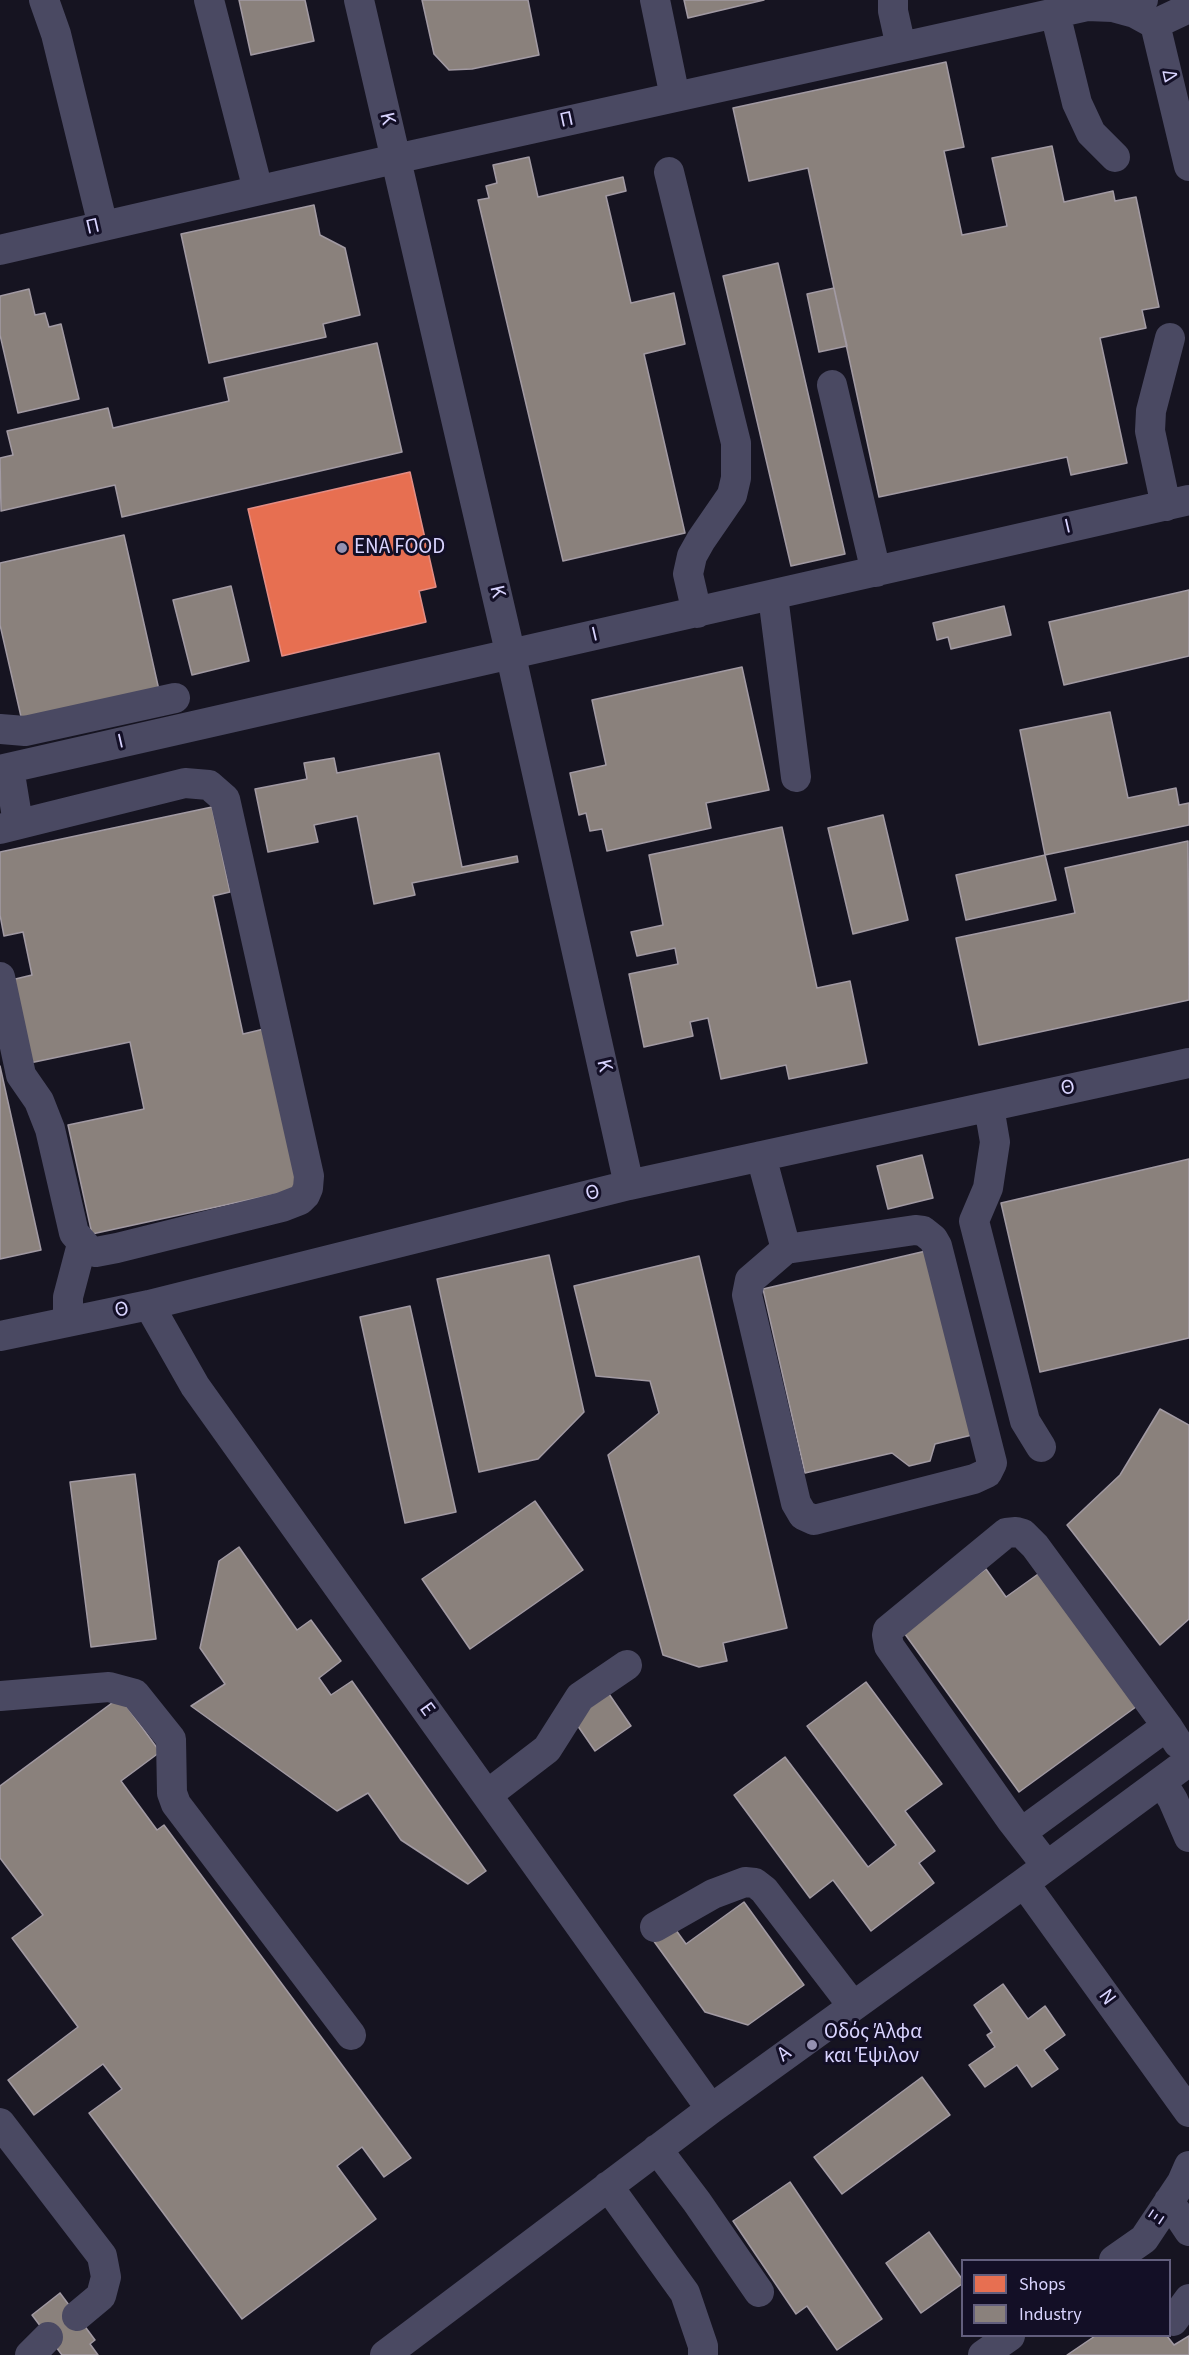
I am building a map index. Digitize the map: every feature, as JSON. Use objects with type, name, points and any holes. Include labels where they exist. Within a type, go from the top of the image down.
[{"type":"street","points":[[44,0],[56,34],[103,226]]},
{"type":"street","points":[[209,0],[258,190]]},
{"type":"street","name":"Κ","points":[[359,0],[511,656],[629,1185]]},
{"type":"street","points":[[655,0],[675,97]]},
{"type":"street","points":[[893,0],[893,11],[901,47]]},
{"type":"street","name":"Π","points":[[0,250],[395,159],[1087,6],[1144,12]]},
{"type":"street","points":[[1144,12],[1189,8]]},
{"type":"street","name":"Δ","points":[[1144,12],[1189,166]]},
{"type":"street","points":[[1055,13],[1077,103],[1091,133],[1115,157]]},
{"type":"street","points":[[669,172],[736,442],[736,478],[732,495],[692,556],[688,574],[697,613]]},
{"type":"street","points":[[1170,338],[1151,411],[1150,431],[1178,503]]},
{"type":"street","points":[[832,385],[876,572]]},
{"type":"street","name":"Ι","points":[[14,767],[1178,503]]},
{"type":"street","points":[[773,596],[796,777]]},
{"type":"street","points":[[0,977],[21,1075],[39,1101],[46,1119],[74,1233],[89,1250],[96,1252],[282,1208],[300,1200],[305,1195],[309,1176],[225,799],[209,785],[185,783],[9,826],[14,767],[13,730],[175,698]]},
{"type":"street","name":"Θ","points":[[0,1336],[149,1305],[629,1185],[1189,1063]]},
{"type":"street","points":[[989,1107],[995,1142],[988,1188],[974,1221],[1025,1422],[1041,1447]]},
{"type":"street","points":[[761,1156],[786,1249]]},
{"type":"street","points":[[915,1230],[929,1234],[937,1246],[992,1463],[987,1473],[982,1477],[814,1520],[803,1515],[796,1503],[747,1295],[750,1280],[786,1249],[915,1230]]},
{"type":"street","points":[[68,1322],[68,1297],[82,1244]]},
{"type":"street","name":"Ε","points":[[149,1305],[195,1386],[711,2109]]},
{"type":"street","name":"Ν","points":[[1167,1726],[1035,1546],[1023,1534],[1006,1533],[892,1626],[886,1635],[889,1646],[1022,1832],[1036,1875],[1189,2112]]},
{"type":"street","points":[[487,1795],[547,1749],[580,1696],[627,1665]]},
{"type":"street","points":[[0,1696],[108,1687],[135,1694],[171,1739],[172,1793],[176,1804],[351,2035]]},
{"type":"street","points":[[1022,1832],[1167,1726],[1189,1759]]},
{"type":"street","name":"Α","points":[[384,2355],[711,2109],[1036,1875],[1162,1782],[1189,1759]]},
{"type":"street","points":[[1162,1782],[1173,1800],[1189,1837]]},
{"type":"street","points":[[655,1927],[713,1894],[745,1882],[755,1883],[764,1890],[853,2006]]},
{"type":"street","points":[[0,2124],[102,2256],[106,2277],[101,2296],[77,2316]]},
{"type":"street","points":[[657,2149],[759,2292]]},
{"type":"street","name":"Ξ","points":[[1115,2259],[1144,2239],[1189,2166]]},
{"type":"street","points":[[608,2186],[685,2293],[703,2346],[703,2355]]},
{"type":"street","points":[[1169,2201],[1189,2231]]},
{"type":"street","points":[[983,2355],[1009,2337]]},
{"type":"building: Shops","name":"ENA FOOD","points":[[410,472],[436,587],[419,591],[426,622],[282,656],[248,509]]},
{"type":"building: Industry","points":[[239,0],[305,0],[314,41],[251,55]]},
{"type":"building: Industry","points":[[422,0],[528,0],[539,55],[472,69],[449,70],[434,54]]},
{"type":"building: Industry","points":[[684,0],[764,0],[688,18]]},
{"type":"building: Industry","points":[[946,62],[964,147],[944,151],[962,235],[1007,226],[992,158],[1052,146],[1064,202],[1113,191],[1115,201],[1136,197],[1159,307],[1142,310],[1146,328],[1100,338],[1127,463],[1071,475],[1067,457],[879,497],[808,168],[749,181],[733,108]]},
{"type":"building: Industry","points":[[529,157],[538,197],[623,177],[626,191],[606,196],[631,303],[674,293],[685,344],[644,354],[685,533],[563,561],[478,200],[489,198],[486,186],[497,183],[493,165]]},
{"type":"building: Industry","points":[[314,205],[320,235],[345,248],[360,315],[323,324],[326,337],[209,363],[181,234]]},
{"type":"building: Industry","points":[[778,263],[845,554],[791,566],[723,276]]},
{"type":"building: Industry","points":[[834,288],[847,346],[819,352],[807,294]]},
{"type":"building: Industry","points":[[29,289],[35,315],[45,313],[49,327],[61,324],[79,399],[18,413],[0,335],[0,296]]},
{"type":"building: Industry","points":[[377,343],[402,452],[122,517],[115,485],[1,511],[0,458],[13,455],[7,431],[108,408],[113,428],[229,401],[224,378]]},
{"type":"building: Industry","points":[[124,535],[159,690],[22,721],[0,625],[0,563]]},
{"type":"building: Industry","points":[[231,586],[249,661],[192,675],[173,600]]},
{"type":"building: Industry","points":[[1189,590],[1189,656],[1064,685],[1049,622]]},
{"type":"building: Industry","points":[[1004,606],[1011,635],[951,649],[948,637],[937,640],[933,623]]},
{"type":"building: Industry","points":[[742,667],[769,790],[706,803],[711,828],[607,851],[602,829],[590,831],[586,813],[579,815],[570,773],[606,765],[592,700]]},
{"type":"building: Industry","points":[[1110,712],[1128,798],[1176,788],[1179,805],[1189,803],[1189,825],[1045,855],[1020,730]]},
{"type":"building: Industry","points":[[439,753],[462,867],[517,856],[518,862],[412,883],[415,895],[374,904],[357,816],[314,825],[318,842],[268,852],[255,789],[307,779],[304,763],[334,758],[337,773]]},
{"type":"building: Industry","points":[[212,807],[230,892],[213,896],[243,1034],[264,1029],[299,1189],[92,1234],[68,1125],[144,1109],[130,1042],[25,1064],[7,981],[32,975],[23,932],[4,936],[0,915],[0,852]]},
{"type":"building: Industry","points":[[883,815],[908,920],[853,934],[828,828]]},
{"type":"building: Industry","points":[[782,827],[817,988],[850,981],[867,1063],[789,1079],[786,1065],[721,1079],[708,1018],[690,1022],[693,1036],[644,1047],[629,974],[678,964],[675,948],[637,956],[631,932],[663,925],[649,855]]},
{"type":"building: Industry","points":[[1188,841],[1189,1000],[979,1045],[956,938],[1075,913],[1065,868]]},
{"type":"building: Industry","points":[[1045,855],[1056,900],[966,920],[956,875]]},
{"type":"building: Industry","points":[[0,1066],[41,1250],[0,1259]]},
{"type":"building: Industry","points":[[922,1155],[933,1198],[888,1209],[877,1166]]},
{"type":"building: Industry","points":[[1189,1159],[1189,1338],[1040,1372],[1001,1203]]},
{"type":"building: Industry","points":[[930,1250],[972,1435],[935,1444],[930,1461],[909,1466],[892,1453],[805,1473],[763,1289]]},
{"type":"building: Industry","points":[[549,1255],[584,1412],[538,1459],[479,1472],[437,1279]]},
{"type":"building: Industry","points":[[699,1256],[787,1628],[723,1643],[727,1661],[699,1667],[663,1655],[608,1455],[659,1413],[650,1381],[596,1376],[574,1286]]},
{"type":"building: Industry","points":[[410,1306],[456,1512],[405,1523],[360,1317]]},
{"type":"building: Industry","points":[[1160,1409],[1189,1425],[1189,1619],[1160,1645],[1067,1525],[1120,1475]]},
{"type":"building: Industry","points":[[135,1474],[156,1639],[91,1647],[70,1482]]},
{"type":"building: Industry","points":[[535,1501],[583,1570],[470,1649],[422,1579]]},
{"type":"building: Industry","points":[[239,1547],[297,1630],[311,1620],[341,1661],[319,1678],[331,1695],[352,1681],[486,1871],[468,1884],[401,1840],[368,1793],[337,1811],[191,1706],[225,1684],[200,1648],[219,1561]]},
{"type":"building: Industry","points":[[1048,1567],[1144,1701],[1019,1792],[902,1630],[986,1569],[1006,1597]]},
{"type":"building: Industry","points":[[866,1682],[942,1784],[905,1811],[935,1851],[919,1863],[934,1883],[871,1931],[833,1880],[810,1898],[734,1795],[785,1757],[868,1867],[896,1845],[807,1726]]},
{"type":"building: Industry","points":[[609,1694],[631,1726],[595,1751],[573,1719]]},
{"type":"building: Industry","points":[[120,1697],[160,1752],[121,1781],[157,1830],[164,1825],[411,2158],[384,2177],[362,2147],[337,2166],[376,2219],[242,2319],[89,2113],[122,2089],[103,2064],[34,2115],[8,2080],[78,2027],[12,1938],[43,1915],[0,1858],[0,1786]]},
{"type":"building: Industry","points":[[744,1902],[804,1985],[748,2025],[705,2012],[653,1940],[673,1926],[686,1944]]},
{"type":"building: Industry","points":[[1003,1984],[1028,2019],[1045,2006],[1065,2035],[1044,2050],[1058,2069],[1032,2087],[1017,2065],[985,2087],[969,2065],[995,2047],[987,2035],[992,2032],[974,2005]]},
{"type":"building: Industry","points":[[922,2077],[950,2115],[842,2194],[814,2157]]},
{"type":"building: Industry","points":[[790,2182],[882,2319],[837,2350],[807,2306],[796,2314],[733,2221]]},
{"type":"building: Industry","points":[[929,2232],[961,2278],[961,2285],[921,2313],[886,2263]]},
{"type":"building: Industry","points":[[60,2293],[95,2340],[90,2344],[98,2355],[62,2355],[32,2315]]},
{"type":"building: Industry","points":[[1189,2336],[1189,2355],[1067,2355],[1094,2337],[1168,2337],[1174,2345]]},
{"type":"place","name":"ENA FOOD","points":[[342,548]]},
{"type":"place","name":"Οδός Άλφα και Έψιλον","points":[[812,2045]]}]
